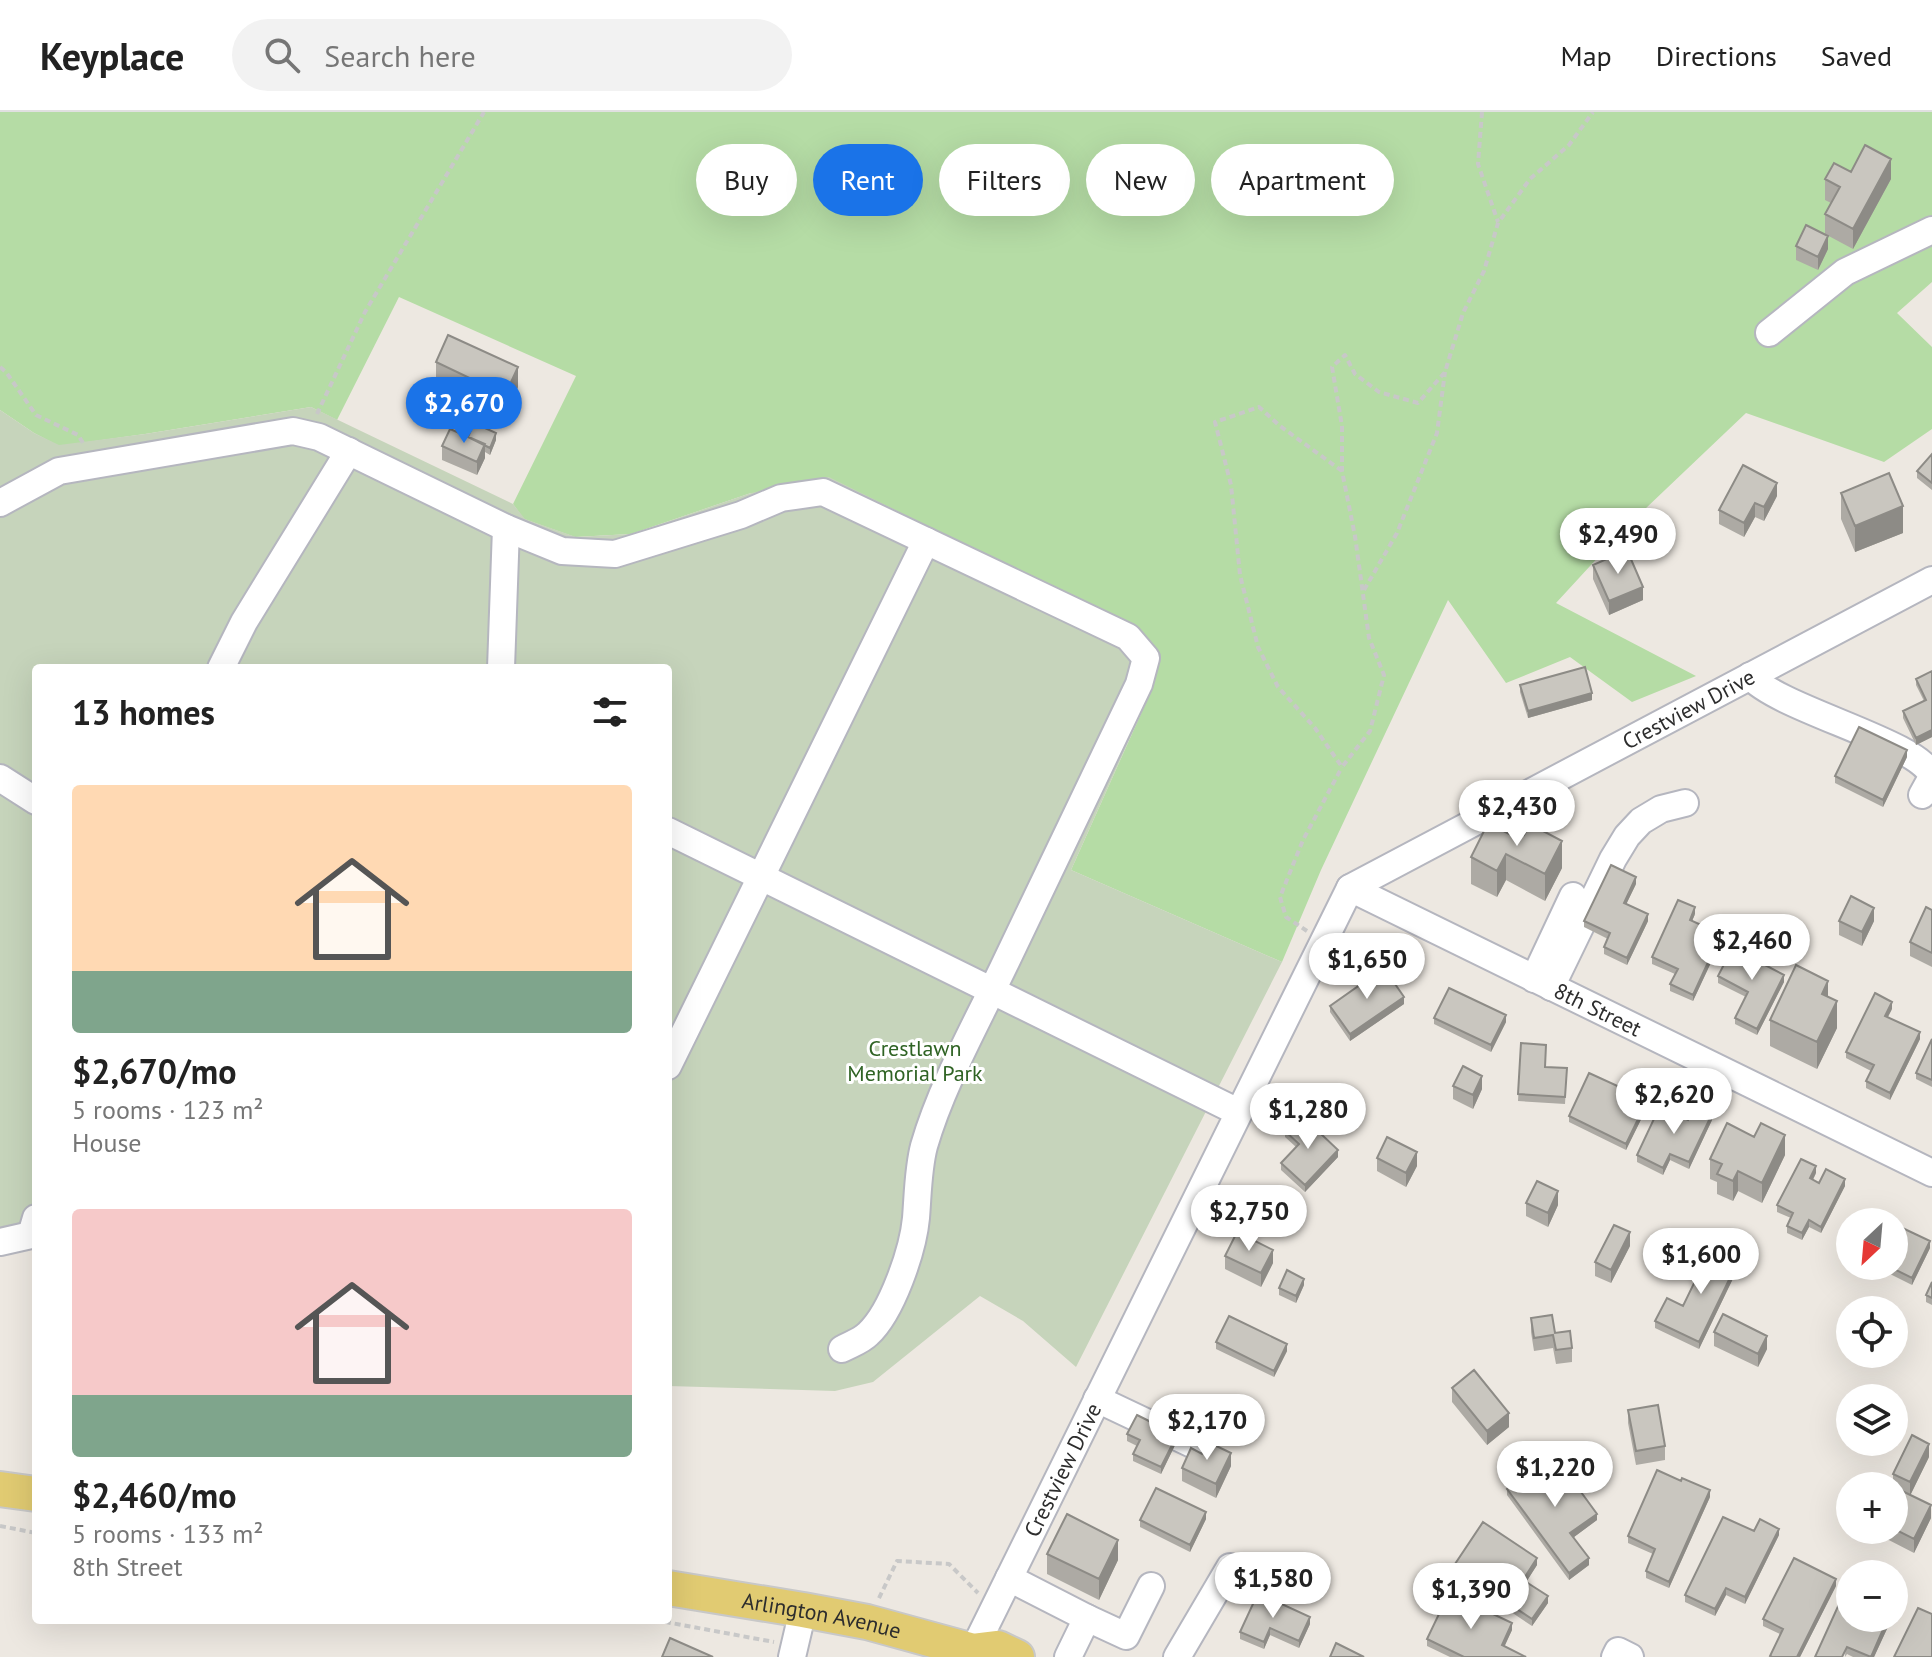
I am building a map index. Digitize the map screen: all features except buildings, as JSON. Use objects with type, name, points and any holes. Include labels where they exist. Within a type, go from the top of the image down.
[{"type":"main road","points":[[0,1489],[32,1493]]},
{"type":"main road","name":"Arlington Avenue","points":[[672,1589],[867,1622],[975,1654],[998,1648],[1017,1657]]},
{"type":"street","points":[[1769,333],[1845,272],[1932,230]]},
{"type":"street","points":[[0,503],[59,471],[293,431],[319,437],[506,528],[562,551],[615,554],[741,515],[781,498],[823,492],[1128,637],[1146,658],[1139,684],[934,1117],[918,1181],[911,1245],[901,1275],[878,1323],[860,1341],[842,1349]]},
{"type":"street","points":[[223,664],[244,622],[349,451]]},
{"type":"street","points":[[501,664],[506,528]]},
{"type":"street","points":[[672,1058],[926,541]]},
{"type":"street","name":"Crestview Drive","points":[[975,1654],[993,1609],[1350,888],[1932,580]]},
{"type":"street","points":[[1750,676],[1768,691],[1856,729],[1928,767],[1932,777],[1922,795]]},
{"type":"street","points":[[0,778],[32,798]]},
{"type":"street","points":[[1542,983],[1627,836],[1641,821],[1661,809],[1685,803]]},
{"type":"street","points":[[672,833],[1238,1112]]},
{"type":"street","name":"8th Street","points":[[1350,888],[1932,1173]]},
{"type":"street","points":[[1542,983],[1573,896]]},
{"type":"street","points":[[0,1242],[32,1230]]},
{"type":"street","points":[[1097,1399],[1192,1444]]},
{"type":"street","points":[[1177,1657],[1230,1567]]},
{"type":"street","points":[[1009,1578],[1126,1636],[1151,1586]]},
{"type":"street","points":[[794,1652],[803,1610]]},
{"type":"street","points":[[1068,1657],[1087,1618]]},
{"type":"street","points":[[1615,1657],[1618,1651],[1630,1657]]},
{"type":"path","points":[[308,435],[365,312],[484,112]]},
{"type":"path","points":[[1482,112],[1478,164],[1498,223]]},
{"type":"path","points":[[1363,592],[1397,533],[1437,433],[1445,372],[1463,313],[1484,271],[1498,223],[1530,179],[1569,145],[1593,112]]},
{"type":"path","points":[[1323,942],[1286,917],[1280,897],[1303,840],[1342,767],[1370,731],[1384,675],[1369,638],[1355,536],[1342,471],[1342,426],[1332,367],[1345,355],[1355,374],[1379,392],[1418,403],[1445,372]]},
{"type":"path","points":[[0,367],[36,415],[78,435],[97,465]]},
{"type":"path","points":[[1342,471],[1259,407],[1215,422],[1231,485],[1240,575],[1258,647],[1278,687],[1315,728],[1342,767]]},
{"type":"path","points":[[0,1526],[32,1532]]},
{"type":"path","points":[[867,1622],[897,1561],[949,1564],[993,1609]]},
{"type":"path","points":[[672,1624],[794,1652]]},
{"type":"green space","points":[[0,112],[1932,112],[1932,282],[1897,313],[1932,347],[1932,429],[1884,462],[1746,413],[1625,528],[1556,603],[1696,676],[1632,702],[1570,657],[1506,683],[1448,600],[1321,870],[1282,962],[1071,870],[1153,687],[751,493],[631,534],[575,537],[524,519],[513,504],[576,376],[399,297],[337,420],[311,407],[59,446],[0,410]]},
{"type":"green space","name":"Crestlawn Memorial Park","points":[[311,407],[513,504],[525,519],[576,537],[631,534],[751,493],[829,477],[1109,616],[1147,642],[1153,687],[1071,870],[1282,962],[1076,1367],[1023,1321],[980,1296],[873,1382],[835,1391],[672,1386],[672,664],[32,664],[32,1247],[0,1251],[0,410],[34,433],[59,445]]}]
